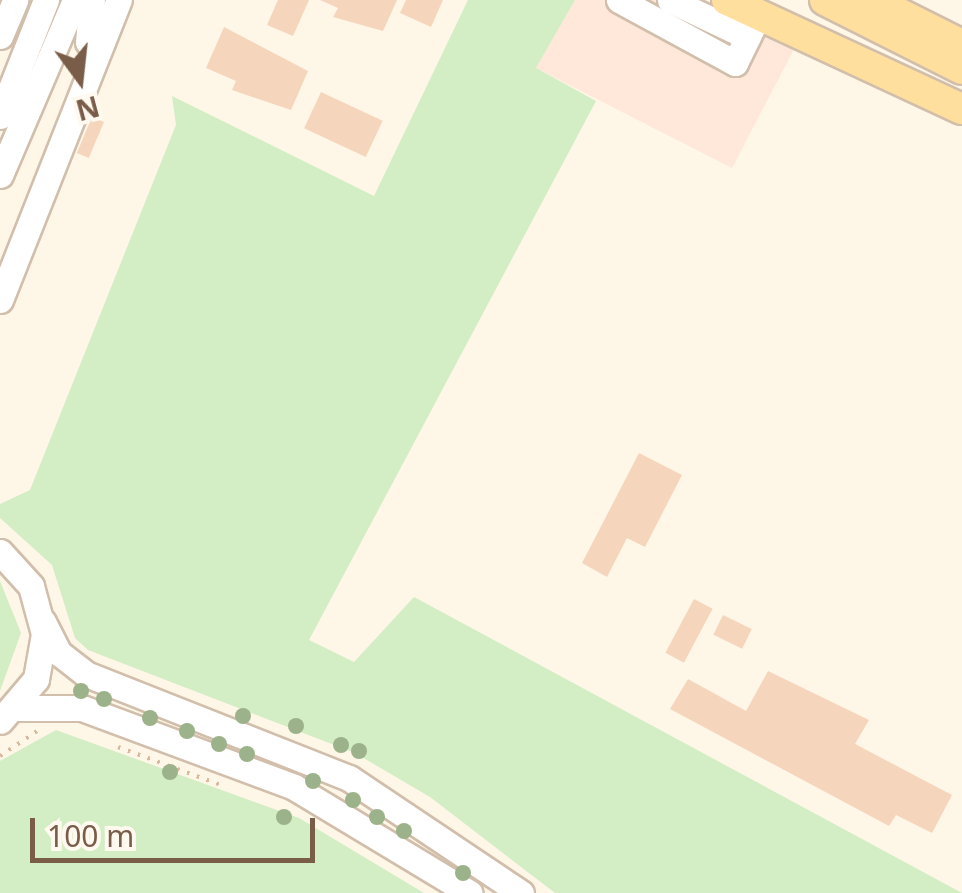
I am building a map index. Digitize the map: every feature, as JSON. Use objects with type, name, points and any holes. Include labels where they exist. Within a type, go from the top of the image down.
[{"type":"main road","points":[[727,0],[756,25],[962,109]]},
{"type":"main road","points":[[824,0],[962,69]]},
{"type":"main road","points":[[872,0],[962,45]]},
{"type":"main road","points":[[756,25],[962,96]]},
{"type":"street","points":[[0,36],[14,0]]},
{"type":"street","points":[[0,116],[46,0]]},
{"type":"street","points":[[0,174],[75,0]]},
{"type":"street","points":[[0,300],[76,129],[119,0]]},
{"type":"street","points":[[620,0],[735,63],[756,25]]},
{"type":"street","points":[[642,0],[756,25]]},
{"type":"street","points":[[670,0],[756,25]]},
{"type":"street","points":[[0,260],[94,11]]},
{"type":"street","points":[[0,552],[31,586],[59,652],[86,674],[350,778],[521,893]]},
{"type":"street","points":[[8,715],[36,679],[44,622]]},
{"type":"street","points":[[8,715],[82,708],[294,787],[470,893]]},
{"type":"path","points":[[0,756],[51,727]]},
{"type":"path","points":[[102,741],[237,791]]},
{"type":"shaded area","points":[[575,0],[695,0],[795,47],[732,168],[536,68]]},
{"type":"green space","points":[[468,0],[575,0],[536,68],[596,101],[309,640],[354,662],[414,597],[962,893],[555,893],[430,797],[355,753],[88,650],[75,638],[52,565],[0,518],[0,504],[30,490],[176,125],[172,96],[374,196]]},
{"type":"green space","points":[[0,581],[21,633],[0,691]]},
{"type":"green space","points":[[56,730],[299,818],[424,893],[0,893],[0,761]]},
{"type":"building","points":[[278,0],[309,0],[293,36],[267,25]]},
{"type":"building","points":[[320,0],[397,0],[383,31],[333,17],[338,8]]},
{"type":"building","points":[[406,0],[443,0],[431,27],[400,13]]},
{"type":"building","points":[[224,27],[308,71],[291,110],[232,90],[236,81],[206,68]]},
{"type":"building","points":[[321,92],[383,121],[366,157],[304,128]]},
{"type":"building","points":[[92,117],[104,122],[89,158],[77,153]]},
{"type":"building","points":[[639,453],[682,475],[645,547],[627,538],[607,577],[582,563]]},
{"type":"building","points":[[694,599],[713,609],[684,663],[665,653]]},
{"type":"building","points":[[723,615],[752,629],[742,649],[713,635]]},
{"type":"building","points":[[768,671],[869,720],[855,744],[952,795],[932,833],[896,815],[889,826],[670,709],[688,679],[746,711]]}]
